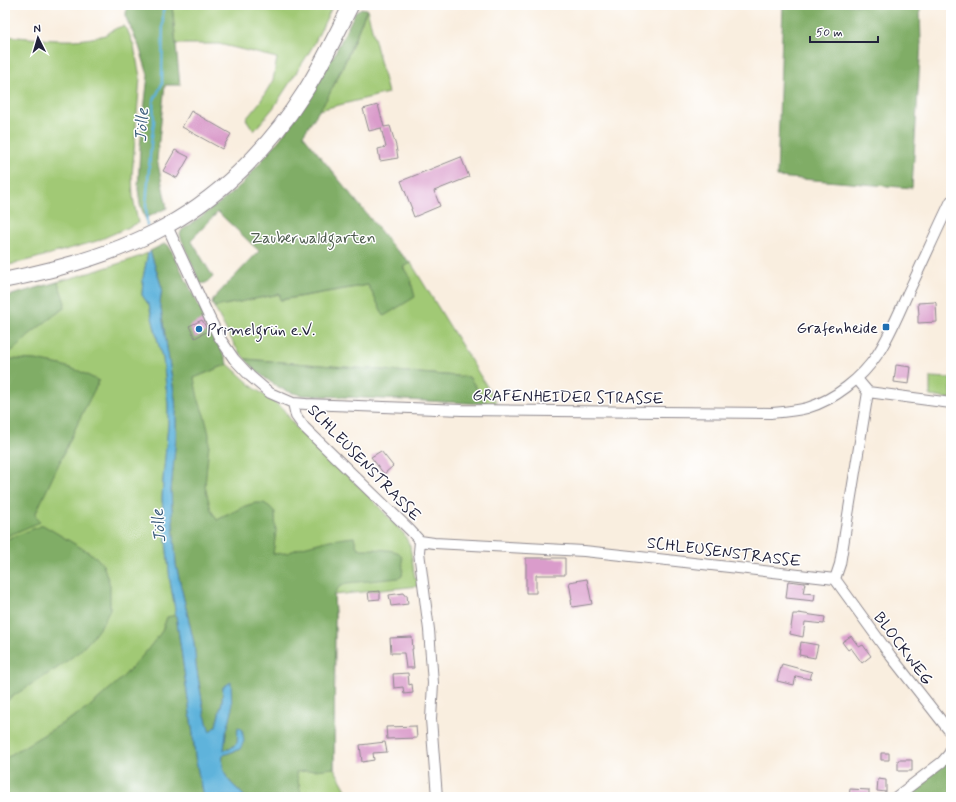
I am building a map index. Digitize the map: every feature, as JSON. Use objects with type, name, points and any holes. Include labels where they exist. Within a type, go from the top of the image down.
[{"type":"main road","points":[[5,280],[58,268],[105,254],[167,226],[210,197],[248,164],[275,133],[304,94],[351,5]]},
{"type":"street","name":"GRAFENHEIDER STRASSE","points":[[167,226],[210,319],[234,359],[250,376],[270,393],[293,403],[462,410],[771,413],[808,408],[840,392],[857,379],[872,363],[882,347],[951,201]]},
{"type":"street","points":[[857,379],[868,392],[951,403]]},
{"type":"street","points":[[835,579],[840,564],[868,392]]},
{"type":"street","name":"SCHLEUSENSTRASSE","points":[[293,403],[296,416],[304,427],[376,496],[420,541],[434,544],[592,552],[640,556],[835,579]]},
{"type":"street","name":"SCHLEUSENSTRASSE","points":[[420,541],[419,552],[430,630],[433,675],[431,719],[437,797]]},
{"type":"street","name":"BLOCKWEG","points":[[835,579],[890,656],[951,733]]},
{"type":"street","points":[[896,797],[942,762],[951,748]]},
{"type":"green space","points":[[127,5],[172,5],[180,85],[165,85],[157,159],[167,208],[145,218],[140,204],[138,189],[140,147],[148,75],[139,46],[127,20]]},
{"type":"green space","points":[[172,5],[333,5],[305,59],[274,107],[254,131],[246,119],[260,102],[273,80],[277,58],[219,44],[176,44]]},
{"type":"green space","points":[[783,5],[918,5],[920,9],[921,43],[912,188],[777,177]]},
{"type":"green space","name":"Zauberwaldgarten","points":[[361,8],[367,9],[346,59],[328,97],[303,135],[394,248],[411,263],[403,267],[410,278],[415,297],[384,316],[368,285],[280,300],[280,294],[214,307],[212,304],[213,299],[259,251],[218,212],[191,240],[213,277],[207,282],[200,283],[180,234],[182,230],[221,202],[242,184],[280,139],[308,101],[334,55],[355,13]]},
{"type":"green space","points":[[367,9],[388,93],[319,110],[340,74]]},
{"type":"green space","points":[[124,26],[127,29],[134,46],[140,77],[132,176],[133,197],[138,223],[97,241],[5,266],[5,36],[49,40],[71,40],[105,35],[116,28]]},
{"type":"green space","points":[[164,244],[169,246],[228,364],[194,378],[198,398],[209,434],[205,486],[211,510],[217,520],[245,506],[255,503],[264,503],[275,512],[276,532],[273,554],[287,553],[330,540],[354,537],[357,547],[361,549],[392,551],[399,553],[402,558],[402,576],[399,578],[347,583],[336,590],[334,595],[334,768],[296,772],[302,797],[245,797],[230,782],[223,767],[223,755],[240,749],[237,743],[230,749],[224,750],[226,733],[223,687],[222,702],[216,726],[209,732],[204,712],[194,643],[176,565],[171,490],[176,436],[176,411],[160,303],[162,288],[150,251]]},
{"type":"green space","points":[[148,253],[143,278],[142,295],[149,305],[163,358],[168,404],[168,426],[162,499],[170,581],[184,669],[195,756],[203,797],[5,797],[5,297],[92,272]]},
{"type":"green space","points":[[411,263],[497,403],[487,404],[469,377],[245,359],[235,346],[214,307],[280,294],[281,300],[368,285],[384,315],[410,278],[402,267]]},
{"type":"green space","points":[[58,282],[65,303],[64,308],[29,335],[15,349],[5,355],[5,297]]},
{"type":"green space","points":[[245,359],[469,377],[487,404],[302,395],[289,392],[275,385],[259,373]]},
{"type":"green space","points":[[5,360],[36,360],[61,365],[79,371],[99,381],[35,515],[40,522],[5,537]]},
{"type":"green space","points":[[228,364],[253,387],[283,409],[298,430],[364,491],[404,534],[410,546],[415,579],[419,579],[419,586],[334,595],[334,768],[350,797],[245,797],[174,386]]},
{"type":"green space","points":[[930,377],[951,378],[951,399],[930,396]]},
{"type":"green space","points":[[43,525],[96,557],[103,565],[110,585],[110,609],[103,623],[80,651],[56,669],[9,699],[5,704],[5,540]]},
{"type":"green space","points":[[176,615],[195,756],[203,797],[5,797],[5,759],[88,708],[121,679],[145,653],[162,631],[167,617]]},
{"type":"green space","points":[[951,757],[951,797],[902,797]]},
{"type":"water","points":[[150,251],[162,288],[160,303],[176,411],[176,436],[171,490],[176,565],[194,643],[204,712],[210,732],[216,726],[222,702],[223,687],[231,682],[232,712],[226,733],[224,750],[230,749],[237,743],[238,727],[242,729],[244,741],[240,749],[223,755],[223,764],[224,772],[228,779],[245,797],[203,797],[195,756],[170,581],[162,499],[168,425],[168,404],[163,358],[149,305],[142,295],[143,278],[148,253]]},
{"type":"building","points":[[378,105],[384,127],[390,126],[398,158],[380,161],[378,149],[386,147],[381,128],[369,131],[363,109]]},
{"type":"building","points":[[191,111],[231,134],[222,149],[182,127]]},
{"type":"building","points":[[175,150],[189,157],[177,178],[163,171]]},
{"type":"building","points":[[461,157],[469,177],[434,191],[440,206],[414,217],[401,181]]},
{"type":"building","points":[[935,302],[937,322],[918,323],[918,303]]},
{"type":"building","name":"Primelgrün e.V.","points":[[202,320],[208,331],[195,338],[189,326]]},
{"type":"building","points":[[896,365],[911,367],[909,384],[894,382]]},
{"type":"building","points":[[381,451],[393,466],[384,474],[371,457]]},
{"type":"building","points":[[526,558],[565,558],[565,575],[536,575],[536,593],[526,593]]},
{"type":"building","points":[[587,579],[592,604],[572,607],[569,582]]},
{"type":"building","points":[[788,581],[805,583],[803,593],[815,594],[814,601],[786,598]]},
{"type":"building","points":[[380,591],[380,599],[369,600],[368,592]]},
{"type":"building","points":[[404,593],[404,595],[407,595],[408,604],[391,606],[389,595]]},
{"type":"building","points":[[798,613],[825,617],[824,624],[805,622],[803,637],[790,634],[793,614]]},
{"type":"building","points":[[851,636],[859,647],[863,645],[871,656],[862,663],[851,648],[848,650],[842,642]]},
{"type":"building","points":[[412,637],[414,668],[406,668],[404,653],[391,653],[390,638]]},
{"type":"building","points":[[801,642],[818,645],[815,658],[799,655]]},
{"type":"building","points":[[782,664],[812,672],[810,679],[796,676],[794,685],[777,681]]},
{"type":"building","points":[[408,673],[409,685],[412,684],[413,693],[404,694],[403,687],[394,688],[393,674]]},
{"type":"building","points":[[416,726],[417,738],[387,739],[386,727]]},
{"type":"building","points":[[385,742],[387,752],[373,753],[374,760],[362,762],[360,745]]},
{"type":"building","points":[[881,753],[889,753],[889,760],[881,760]]},
{"type":"building","points":[[898,760],[912,760],[912,771],[898,771]]},
{"type":"building","points":[[878,779],[886,780],[886,792],[877,791]]},
{"type":"building","points":[[850,789],[869,790],[869,797],[849,797]]},
{"type":"waterway","name":"Jölle","points":[[147,225],[146,205],[154,122],[153,102],[162,84],[163,12],[165,5]]},
{"type":"place","name":"Grafenheide","points":[[886,327]]},
{"type":"place","name":"Primelgrün e.V.","points":[[199,329]]}]
